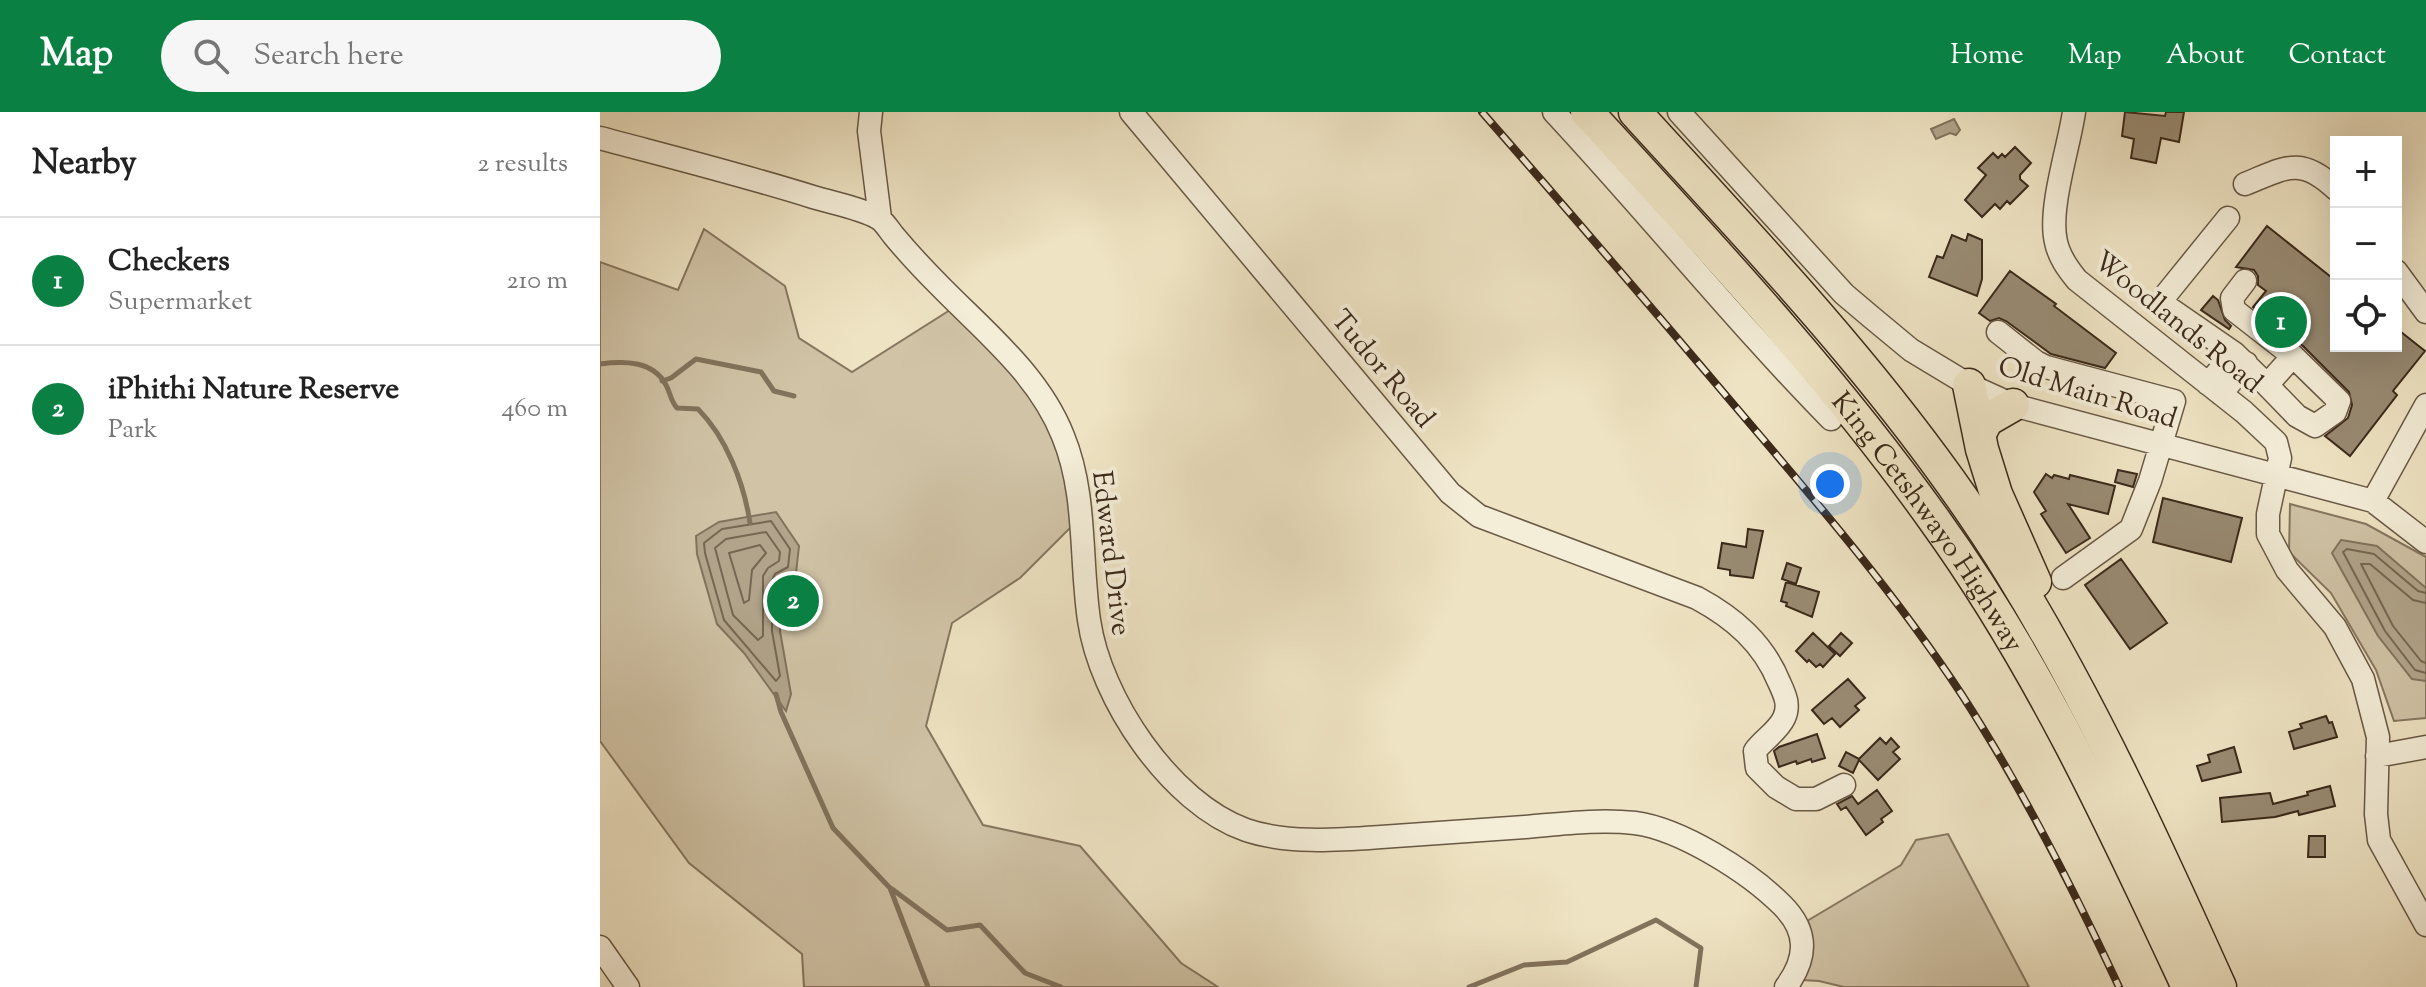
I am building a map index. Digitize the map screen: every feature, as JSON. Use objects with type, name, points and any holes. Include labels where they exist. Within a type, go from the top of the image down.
[{"type":"highway","name":"King Cetshwayo Highway","points":[[1587,112],[1786,334],[1877,442],[1937,522],[2058,718],[2127,855],[2188,987]]},
{"type":"highway","name":"King Cetshwayo Highway","points":[[1635,112],[1893,403],[2009,569],[2079,688],[2220,987]]},
{"type":"highway","points":[[1969,385],[1982,449],[1996,494],[2079,688]]},
{"type":"highway","points":[[1980,433],[1987,420],[2013,405]]},
{"type":"highway","points":[[1831,419],[1937,522]]},
{"type":"street","points":[[600,138],[880,218],[869,131],[871,112]]},
{"type":"street","name":"Tudor Road","points":[[1131,112],[1450,493],[1479,516],[1697,598],[1724,613],[1749,634],[1773,666],[1787,700],[1785,716],[1755,751],[1757,768],[1776,787],[1796,799],[1816,799],[1844,785]]},
{"type":"street","points":[[1554,112],[1756,341],[1831,419]]},
{"type":"street","name":"Old Main Road","points":[[1679,112],[1844,294],[1911,350],[1969,385],[2013,405],[2373,501],[2426,542]]},
{"type":"street","name":"Woodlands Road","points":[[2074,112],[2055,215],[2056,242],[2062,259],[2087,289],[2272,436],[2280,453],[2277,473]]},
{"type":"street","points":[[2245,184],[2285,168],[2303,167],[2330,183]]},
{"type":"street","name":"Edward Drive","points":[[880,218],[997,352],[1045,401],[1063,435],[1078,490],[1089,620],[1104,674],[1118,704],[1147,748],[1177,784],[1216,815],[1236,825],[1288,838],[1349,839],[1592,821],[1637,823],[1666,831],[1725,863],[1769,892],[1795,918],[1800,929],[1802,954],[1797,973],[1786,987]]},
{"type":"street","points":[[2228,218],[2163,304],[2240,358],[2297,416],[2311,425],[2321,424],[2335,412],[2339,401],[2293,356],[2234,310],[2232,298],[2245,281]]},
{"type":"street","points":[[2402,279],[2426,312]]},
{"type":"street","points":[[1998,332],[2046,367],[2174,401],[2131,529],[2063,578]]},
{"type":"street","points":[[2267,385],[2293,356]]},
{"type":"street","points":[[2214,389],[2240,358]]},
{"type":"street","points":[[2373,501],[2426,405]]},
{"type":"street","points":[[2277,473],[2268,514],[2268,534],[2287,570],[2335,627],[2363,679],[2378,737],[2376,814],[2379,840],[2426,925]]},
{"type":"street","points":[[2377,756],[2426,747]]},
{"type":"street","points":[[600,947],[628,987]]},
{"type":"shaded area","points":[[704,229],[785,286],[799,338],[852,372],[958,305],[1045,401],[1080,518],[1020,578],[952,623],[926,726],[983,825],[1080,846],[1181,963],[1218,987],[804,987],[802,954],[689,863],[600,741],[600,262],[678,290]]},
{"type":"shaded area","points":[[2290,504],[2366,524],[2426,557],[2426,718],[2394,721],[2376,670],[2331,593],[2289,552]]},
{"type":"shaded area","points":[[1948,834],[2029,987],[1844,987],[1802,980],[1807,921],[1901,865],[1916,840]]},
{"type":"water","points":[[1954,119],[1960,130],[1956,135],[1950,133],[1936,139],[1931,129]]},
{"type":"water","points":[[776,512],[799,546],[796,573],[780,581],[780,631],[791,694],[786,711],[744,653],[717,624],[697,554],[696,536],[719,522]]},
{"type":"water","points":[[2341,540],[2377,546],[2426,588],[2426,681],[2412,679],[2378,636],[2332,553]]},
{"type":"building","points":[[2125,112],[2165,116],[2166,112],[2184,112],[2179,142],[2161,138],[2156,163],[2131,158],[2134,139],[2122,136]]},
{"type":"building","points":[[2015,147],[2031,163],[2020,175],[2028,186],[2010,204],[2007,201],[2000,209],[1995,204],[1982,217],[1965,200],[1986,175],[1978,168],[1993,153],[1998,158],[2002,154],[2005,157]]},
{"type":"building","points":[[2267,226],[2330,276],[2330,352],[2402,352],[2402,333],[2425,351],[2393,391],[2397,395],[2350,456],[2325,436],[2348,418],[2352,405],[2349,392],[2303,346],[2253,307],[2266,291],[2258,285],[2254,270],[2236,267]]},
{"type":"building","points":[[1968,234],[1982,240],[1982,279],[1977,296],[1929,277],[1937,256],[1943,258],[1952,235],[1966,241]]},
{"type":"building","points":[[2010,271],[2116,353],[2105,368],[2051,354],[2006,321],[1999,318],[1990,321],[1979,313]]},
{"type":"building","points":[[2213,296],[2231,326],[2229,329],[2201,310]]},
{"type":"building","points":[[2118,470],[2137,474],[2133,487],[2115,482]]},
{"type":"building","points":[[2046,474],[2052,478],[2054,475],[2069,479],[2070,475],[2115,486],[2108,514],[2068,504],[2090,538],[2066,553],[2041,514],[2046,511],[2034,492]]},
{"type":"building","points":[[2163,498],[2242,518],[2231,562],[2153,542]]},
{"type":"building","points":[[1748,529],[1763,531],[1753,578],[1730,575],[1730,570],[1718,568],[1722,543],[1746,547]]},
{"type":"building","points":[[2121,559],[2167,623],[2130,649],[2085,585]]},
{"type":"building","points":[[1787,563],[1801,568],[1796,584],[1782,579]]},
{"type":"building","points":[[1786,582],[1819,592],[1812,617],[1781,601]]},
{"type":"building","points":[[1813,633],[1835,654],[1823,667],[1820,664],[1816,667],[1809,660],[1807,662],[1796,651]]},
{"type":"building","points":[[1841,633],[1852,643],[1840,656],[1829,646]]},
{"type":"building","points":[[1848,679],[1865,698],[1855,706],[1859,710],[1840,727],[1832,718],[1824,724],[1812,710]]},
{"type":"building","points":[[2326,716],[2329,723],[2332,722],[2337,737],[2294,749],[2289,732],[2302,728],[2300,724]]},
{"type":"building","points":[[1817,734],[1825,758],[1797,764],[1796,761],[1779,767],[1774,751]]},
{"type":"building","points":[[1880,738],[1886,744],[1891,738],[1899,747],[1893,752],[1900,759],[1878,780],[1859,760],[1853,773],[1839,766],[1846,752],[1859,759]]},
{"type":"building","points":[[2234,747],[2241,772],[2202,781],[2197,766],[2210,762],[2208,755]]},
{"type":"building","points":[[2330,786],[2335,806],[2299,815],[2298,811],[2275,817],[2222,822],[2220,798],[2270,793],[2273,804]]},
{"type":"building","points":[[1877,790],[1892,811],[1866,835],[1846,807],[1841,810],[1837,804],[1852,796],[1858,804]]},
{"type":"building","points":[[2309,836],[2325,836],[2325,857],[2308,857]]},
{"type":"waterway","points":[[662,381],[696,359],[761,372],[774,391],[794,396]]},
{"type":"waterway","points":[[600,364],[618,362],[645,367],[660,377],[677,408],[698,409],[717,433],[732,462],[750,523]]},
{"type":"waterway","points":[[776,694],[781,712],[833,828],[890,888],[928,987]]},
{"type":"waterway","points":[[892,889],[947,930],[980,925],[1025,973],[1061,987]]},
{"type":"waterway","points":[[1469,987],[1524,965],[1567,962],[1656,920],[1701,948],[1696,987]]},
{"type":"railway","points":[[1482,112],[1794,475],[1909,619],[1962,695],[2026,802],[2119,987]]},
{"type":"place","name":"Checkers","points":[[2281,322]]},
{"type":"place","name":"iPhithi Nature Reserve","points":[[793,601]]}]
